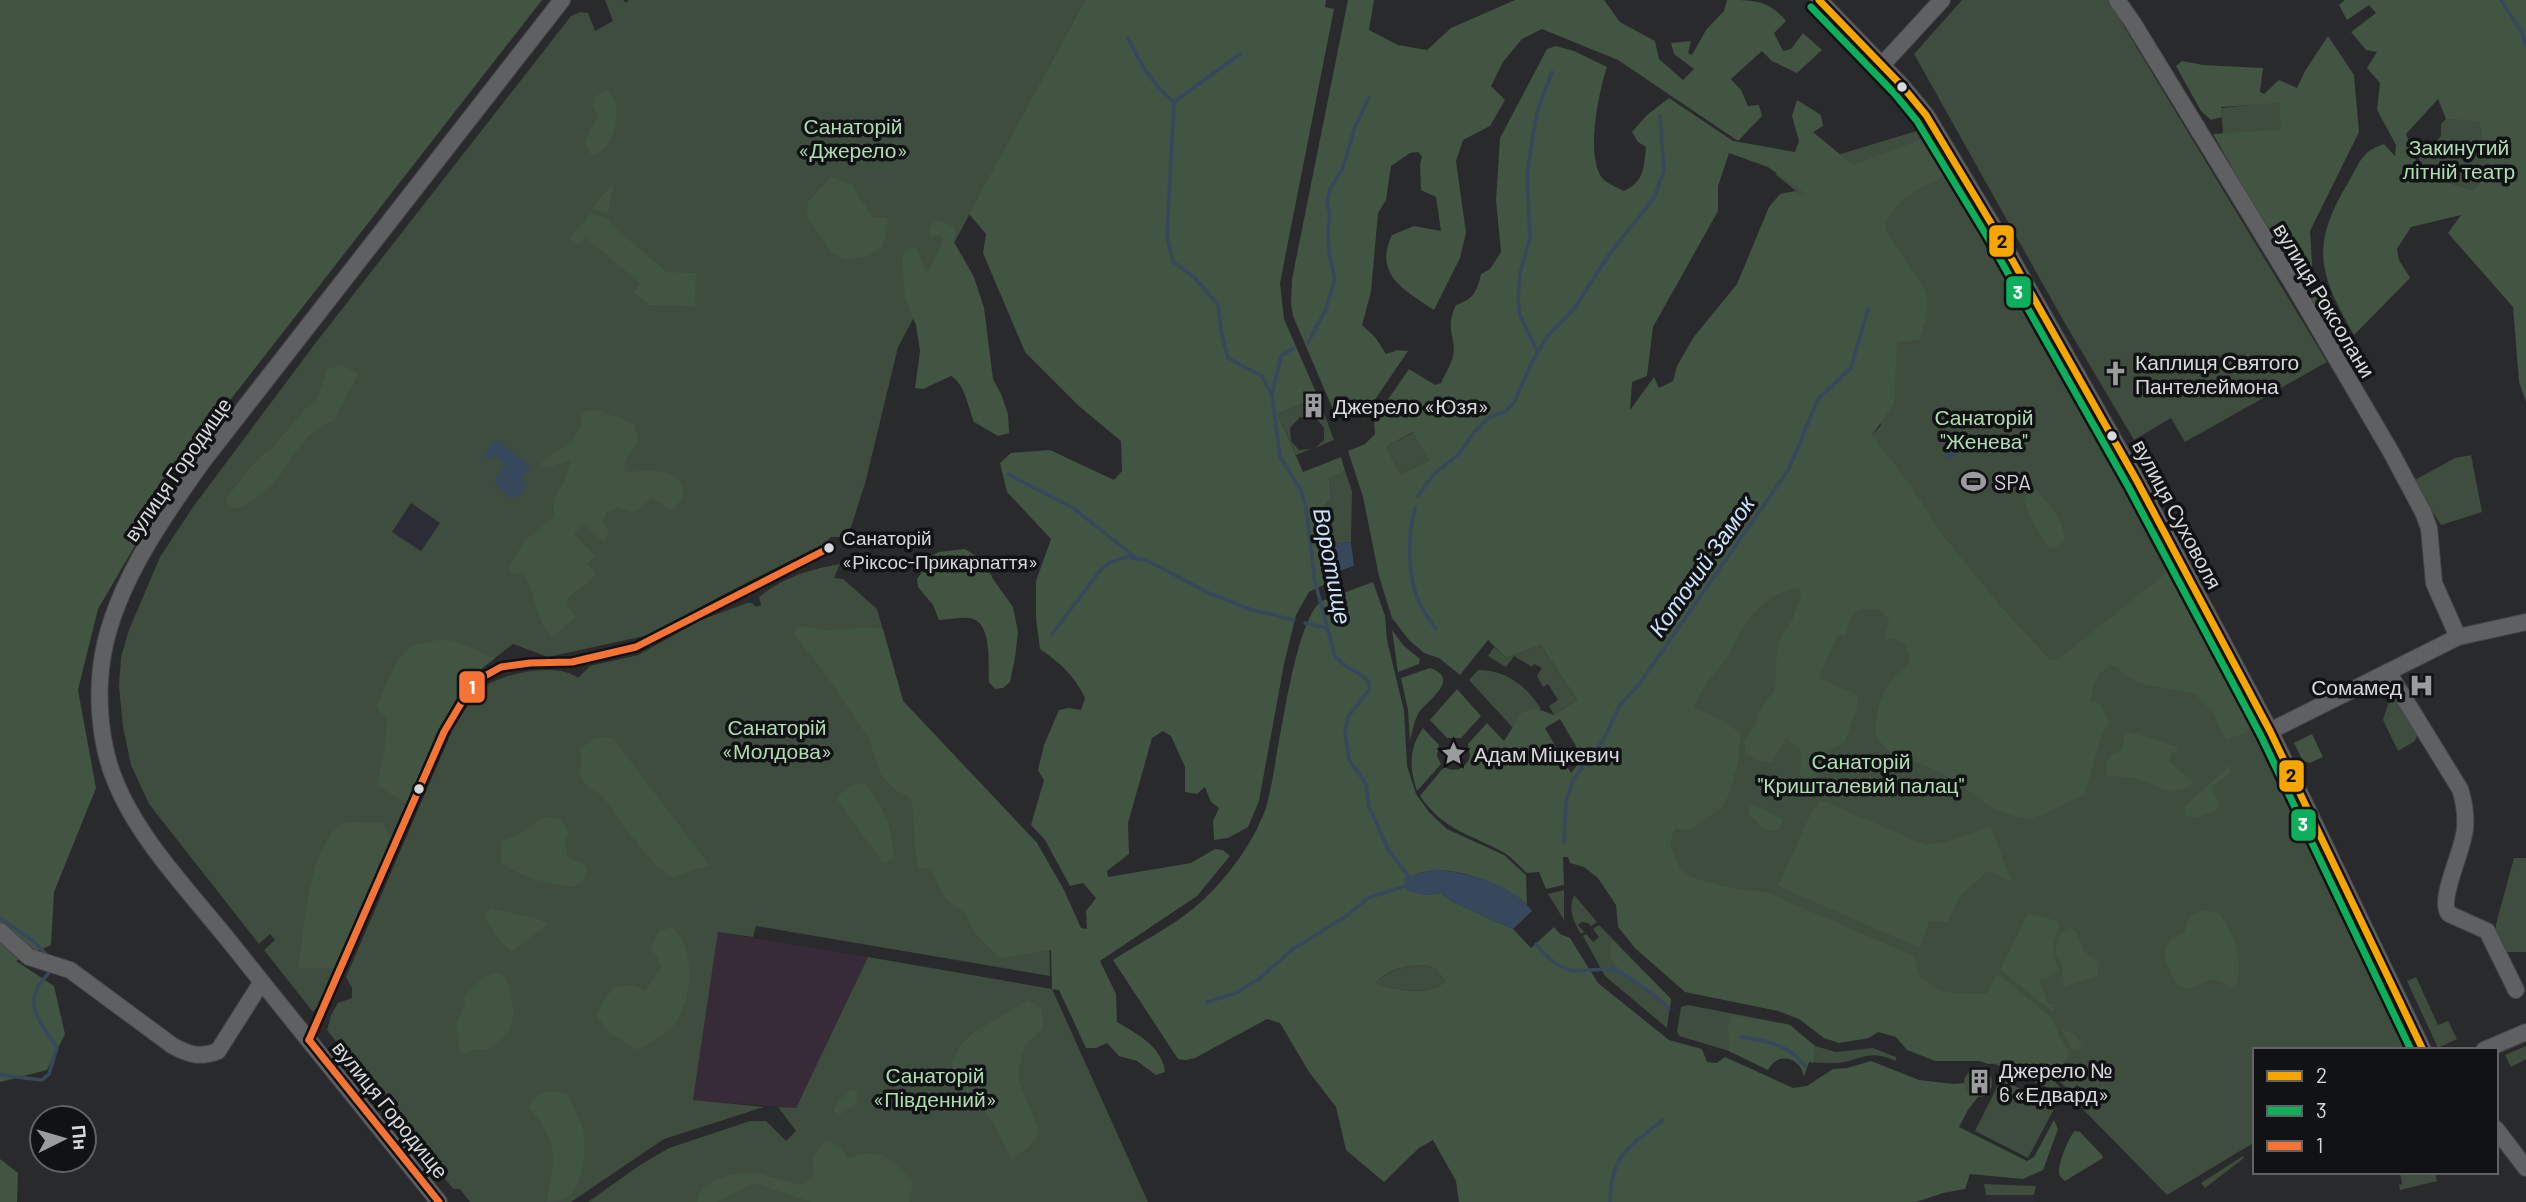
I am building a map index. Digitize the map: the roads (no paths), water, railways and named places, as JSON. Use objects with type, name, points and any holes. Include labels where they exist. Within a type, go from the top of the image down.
[{"type":"street","name":"вулиця Городище","points":[[439,1202],[261,983],[139,826],[114,777],[104,739],[100,697],[101,667],[108,632],[137,562],[168,510],[562,0]]},
{"type":"street","name":"вулиця Суховоля","points":[[1819,0],[1926,115],[1997,233],[2137,481],[2270,731],[2422,1048]]},
{"type":"street","points":[[1882,65],[1942,0]]},
{"type":"street","name":"вулиця Роксолани","points":[[2117,0],[2294,286],[2410,488],[2429,528],[2434,583],[2458,637]]},
{"type":"street","points":[[2270,731],[2458,637],[2526,622]]},
{"type":"street","points":[[2388,672],[2460,789],[2464,802],[2465,828],[2460,854],[2445,896],[2445,909],[2449,914],[2487,931],[2516,990]]},
{"type":"street","points":[[0,931],[29,957],[70,970],[173,1046],[188,1054],[202,1056],[218,1051],[261,983]]},
{"type":"street","points":[[2489,1048],[2526,1032]]},
{"type":"street","points":[[2498,1132],[2526,1168]]},
{"type":"water","points":[[496,439],[531,467],[521,479],[528,485],[519,496],[509,498],[494,482],[504,464],[494,456],[490,461],[483,455]]},
{"type":"water","points":[[1957,442],[1968,444],[1969,450],[1947,460],[1949,447]]},
{"type":"water","points":[[1351,542],[1354,566],[1339,571],[1334,544]]},
{"type":"water","points":[[1436,869],[1489,881],[1513,893],[1532,911],[1513,929],[1453,902],[1441,893],[1425,895],[1407,891],[1404,878]]},
{"type":"waterway","points":[[2501,0],[2522,33],[2526,46]]},
{"type":"waterway","points":[[1128,38],[1147,73],[1174,102]]},
{"type":"waterway","name":"Воротище","points":[[1240,54],[1174,102],[1167,236],[1173,262],[1194,277],[1218,305],[1228,358],[1262,376],[1272,396],[1280,457],[1300,489],[1306,508],[1315,582],[1335,656],[1369,682],[1369,690],[1348,717],[1345,732],[1349,760],[1366,784],[1369,807],[1389,851],[1411,879]]},
{"type":"waterway","points":[[1537,351],[1520,315],[1518,299],[1520,273],[1530,238],[1527,173],[1537,111],[1552,72]]},
{"type":"waterway","points":[[1308,343],[1326,309],[1335,280],[1329,252],[1330,215],[1327,202],[1330,189],[1342,170],[1355,127],[1369,98]]},
{"type":"waterway","points":[[1418,496],[1434,474],[1459,454],[1474,432],[1490,417],[1506,411],[1514,403],[1532,362],[1549,334],[1574,309],[1608,256],[1654,198],[1664,171],[1660,115]]},
{"type":"waterway","name":"Коточий Замок","points":[[1564,842],[1566,801],[1573,780],[1603,740],[1620,705],[1640,683],[1789,469],[1818,399],[1851,368],[1868,309]]},
{"type":"waterway","points":[[1272,394],[1281,356],[1294,348]]},
{"type":"waterway","points":[[1008,474],[1073,508],[1135,557]]},
{"type":"waterway","points":[[1415,508],[1410,544],[1413,583],[1421,606],[1436,629]]},
{"type":"waterway","points":[[1052,634],[1099,572],[1110,562],[1127,557],[1146,560],[1209,593],[1252,610],[1294,620]]},
{"type":"waterway","points":[[1305,623],[1327,628]]},
{"type":"waterway","points":[[1207,1002],[1236,993],[1260,978],[1293,949],[1348,915],[1368,898],[1408,885]]},
{"type":"waterway","points":[[0,918],[32,940],[50,958]]},
{"type":"waterway","name":"Воротище","points":[[1536,944],[1551,960],[1565,968],[1574,971],[1609,969],[1619,972],[1669,1008]]},
{"type":"waterway","points":[[0,1075],[42,1080],[49,1074],[57,1048],[38,1019],[34,1004],[38,987],[51,969]]},
{"type":"waterway","name":"Воротище","points":[[1741,1037],[1784,1048],[1805,1066]]},
{"type":"waterway","points":[[1610,1202],[1611,1186],[1618,1162],[1632,1145],[1663,1120]]},
{"type":"place","name":"Каплиця Святого Пантелеймона","points":[[2115,373]]},
{"type":"place","name":"Джерело «Юзя»","points":[[1313,405]]},
{"type":"place","name":"SPA","points":[[1974,481]]},
{"type":"place","name":"Санаторій «Ріксос-Прикарпаття»","points":[[829,548]]},
{"type":"place","name":"Сомамед","points":[[2422,686]]},
{"type":"place","name":"Адам Міцкевич","points":[[1454,753]]},
{"type":"place","name":"Джерело № 6 «Едвард»","points":[[1979,1081]]},
{"type":"park label","name":"Санаторій «Джерело»","points":[[853,137]]},
{"type":"park label","name":"Закинутий літній театр","points":[[2459,158]]},
{"type":"park label","name":"Санаторій \"Женева\"","points":[[1984,428]]},
{"type":"park label","name":"Санаторій «Молдова»","points":[[777,738]]},
{"type":"park label","name":"Санаторій \"Кришталевий палац\"","points":[[1861,772]]},
{"type":"park label","name":"Санаторій «Південний»","points":[[935,1086]]}]
